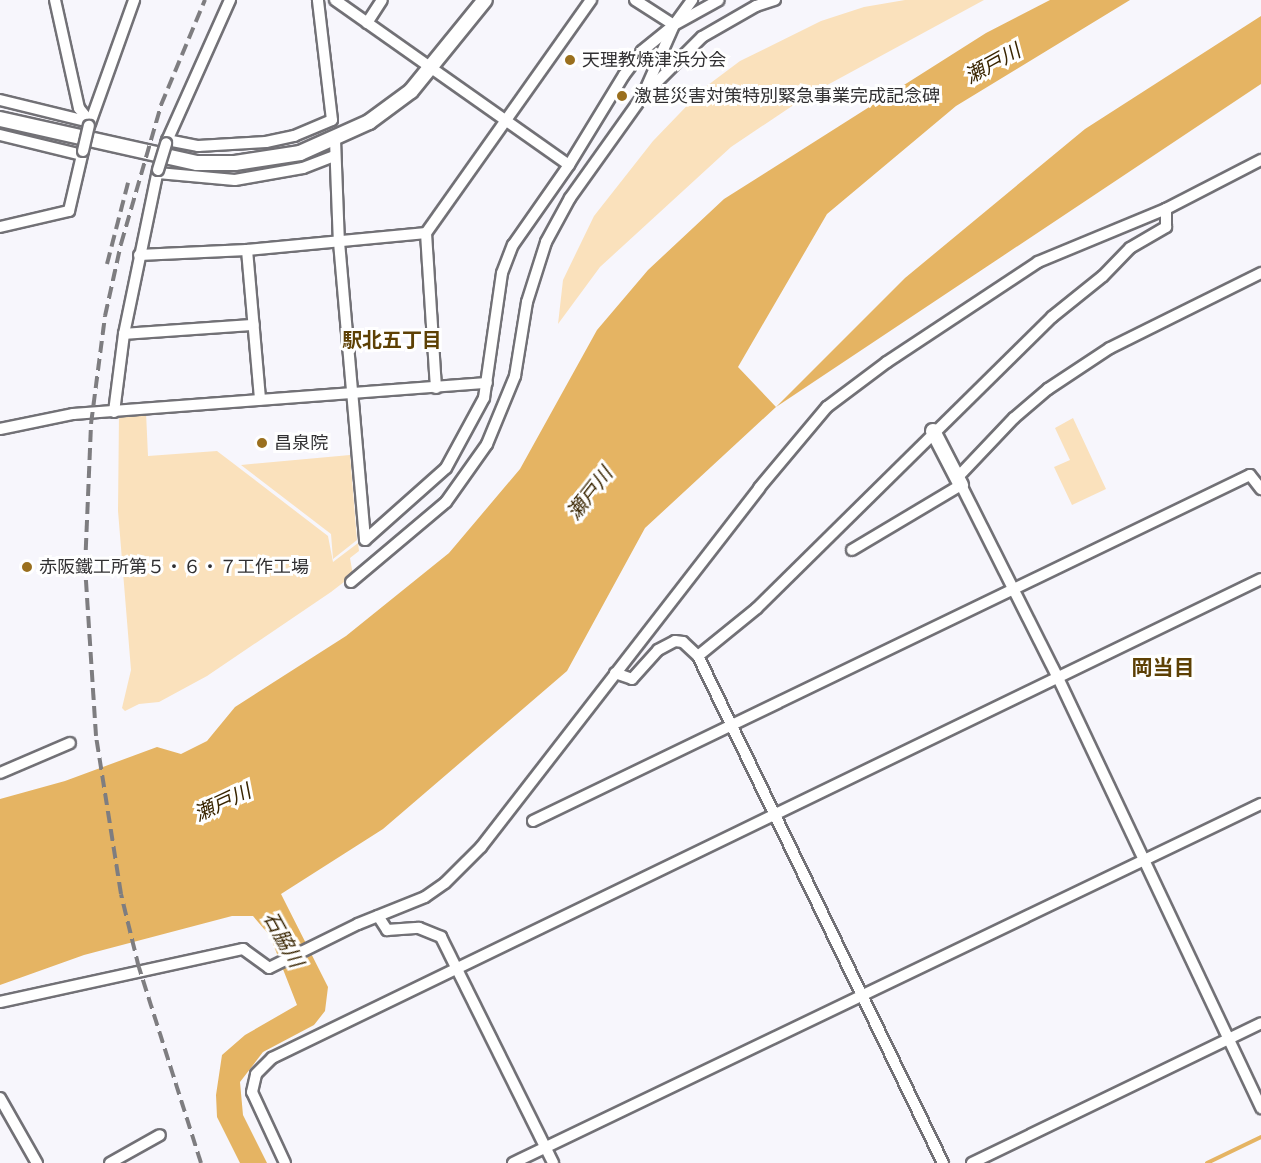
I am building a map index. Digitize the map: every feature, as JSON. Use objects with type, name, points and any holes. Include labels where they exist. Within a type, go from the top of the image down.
[{"type":"street","points":[[55,0],[80,108],[89,124]]},
{"type":"street","points":[[0,226],[69,211],[89,124],[134,0]]},
{"type":"street","points":[[114,412],[124,334],[139,255],[166,141],[230,0]]},
{"type":"street","points":[[166,141],[198,146],[266,142],[333,120],[318,0]]},
{"type":"street","points":[[334,0],[434,68],[505,123],[569,165]]},
{"type":"street","points":[[367,23],[382,0]]},
{"type":"street","points":[[0,118],[197,163],[269,160],[335,140],[391,107],[434,68],[485,0]]},
{"type":"street","points":[[436,388],[426,233],[591,0]]},
{"type":"street","points":[[635,0],[674,25]]},
{"type":"street","points":[[642,98],[674,25],[692,0]]},
{"type":"street","points":[[335,140],[339,242],[365,540],[446,468],[480,406],[487,383],[502,273],[513,245],[569,165],[642,51],[674,25],[719,0]]},
{"type":"street","points":[[351,582],[446,502],[487,444],[515,376],[527,302],[546,242],[570,198],[642,98],[702,37],[756,6],[775,0]]},
{"type":"street","points":[[0,100],[89,124]]},
{"type":"street","points":[[0,135],[83,153]]},
{"type":"street","points":[[158,171],[235,180],[303,168],[334,156]]},
{"type":"street","points":[[0,1002],[243,949],[251,952],[263,966],[277,965],[378,916],[425,897],[461,868],[789,449],[840,396],[1038,262],[1166,209],[1261,160]]},
{"type":"street","points":[[698,656],[757,608],[933,432],[1130,248],[1166,227],[1166,209]]},
{"type":"street","points":[[139,255],[247,250],[426,233]]},
{"type":"street","points":[[247,250],[260,399]]},
{"type":"street","points":[[852,550],[959,481],[1014,417],[1048,389],[1110,348],[1261,274]]},
{"type":"street","points":[[124,334],[254,325]]},
{"type":"street","points":[[0,429],[56,416],[487,383]]},
{"type":"street","points":[[933,432],[1058,678],[1261,1108]]},
{"type":"street","points":[[532,821],[1014,591],[1250,475],[1261,489]]},
{"type":"street","points":[[285,1163],[252,1092],[261,1066],[457,968],[1261,579]]},
{"type":"street","points":[[615,673],[632,679],[658,650],[675,641],[683,642],[698,656],[943,1163]]},
{"type":"street","points":[[0,772],[70,743]]},
{"type":"street","points":[[513,1163],[1261,804]]},
{"type":"street","points":[[378,916],[387,930],[435,932],[457,968],[553,1163]]},
{"type":"street","points":[[972,1163],[1261,1023]]},
{"type":"street","points":[[0,1098],[37,1163]]},
{"type":"street","points":[[110,1163],[160,1134]]},
{"type":"shaded area","points":[[905,0],[984,0],[807,96],[731,147],[600,267],[558,324],[563,280],[594,216],[653,141],[704,88],[740,61],[821,21],[864,7]]},
{"type":"shaded area","points":[[146,412],[148,456],[217,451],[328,536],[333,562],[358,543],[359,551],[350,558],[353,575],[331,592],[207,676],[159,702],[139,704],[125,711],[122,708],[131,670],[118,511],[119,414]]},
{"type":"shaded area","points":[[1073,418],[1106,489],[1072,505],[1054,467],[1070,460],[1055,428]]},
{"type":"shaded area","points":[[350,455],[357,540],[333,559],[331,534],[241,465]]},
{"type":"water","points":[[1050,0],[1130,0],[956,106],[827,214],[738,367],[776,407],[645,528],[567,671],[383,829],[281,894],[328,987],[325,1011],[314,1025],[263,1052],[240,1082],[243,1115],[267,1163],[240,1163],[217,1117],[216,1095],[222,1055],[245,1035],[297,1005],[270,936],[253,916],[232,916],[84,955],[0,985],[0,799],[65,781],[157,747],[181,754],[207,741],[235,707],[346,636],[449,553],[520,469],[597,330],[648,270],[724,199],[986,33]]},
{"type":"water","points":[[1261,16],[1261,84],[776,407],[905,278],[1085,129]]},
{"type":"waterway","points":[[1207,1163],[1261,1137]]},
{"type":"railway","points":[[201,1163],[139,968],[121,894],[96,736],[85,568],[91,424],[105,316],[121,244],[161,105],[205,0]]},
{"type":"railway","points":[[107,264],[128,183]]},
{"type":"place","name":"天理教焼津浜分会","points":[[570,60]]},
{"type":"place","name":"激甚災害対策特別緊急事業完成記念碑","points":[[622,96]]},
{"type":"place","name":"昌泉院","points":[[262,443]]},
{"type":"place","name":"赤阪鐵工所第５・６・７工作工場","points":[[27,567]]},
{"type":"district","name":"駅北五丁目","points":[[392,339]]},
{"type":"district","name":"岡当目","points":[[1163,668]]},
{"type":"water label","name":"瀬戸川","points":[[992,63]]},
{"type":"water label","name":"瀬戸川","points":[[589,493]]},
{"type":"water label","name":"瀬戸川","points":[[222,802]]},
{"type":"water label","name":"石脇川","points":[[284,939]]}]
